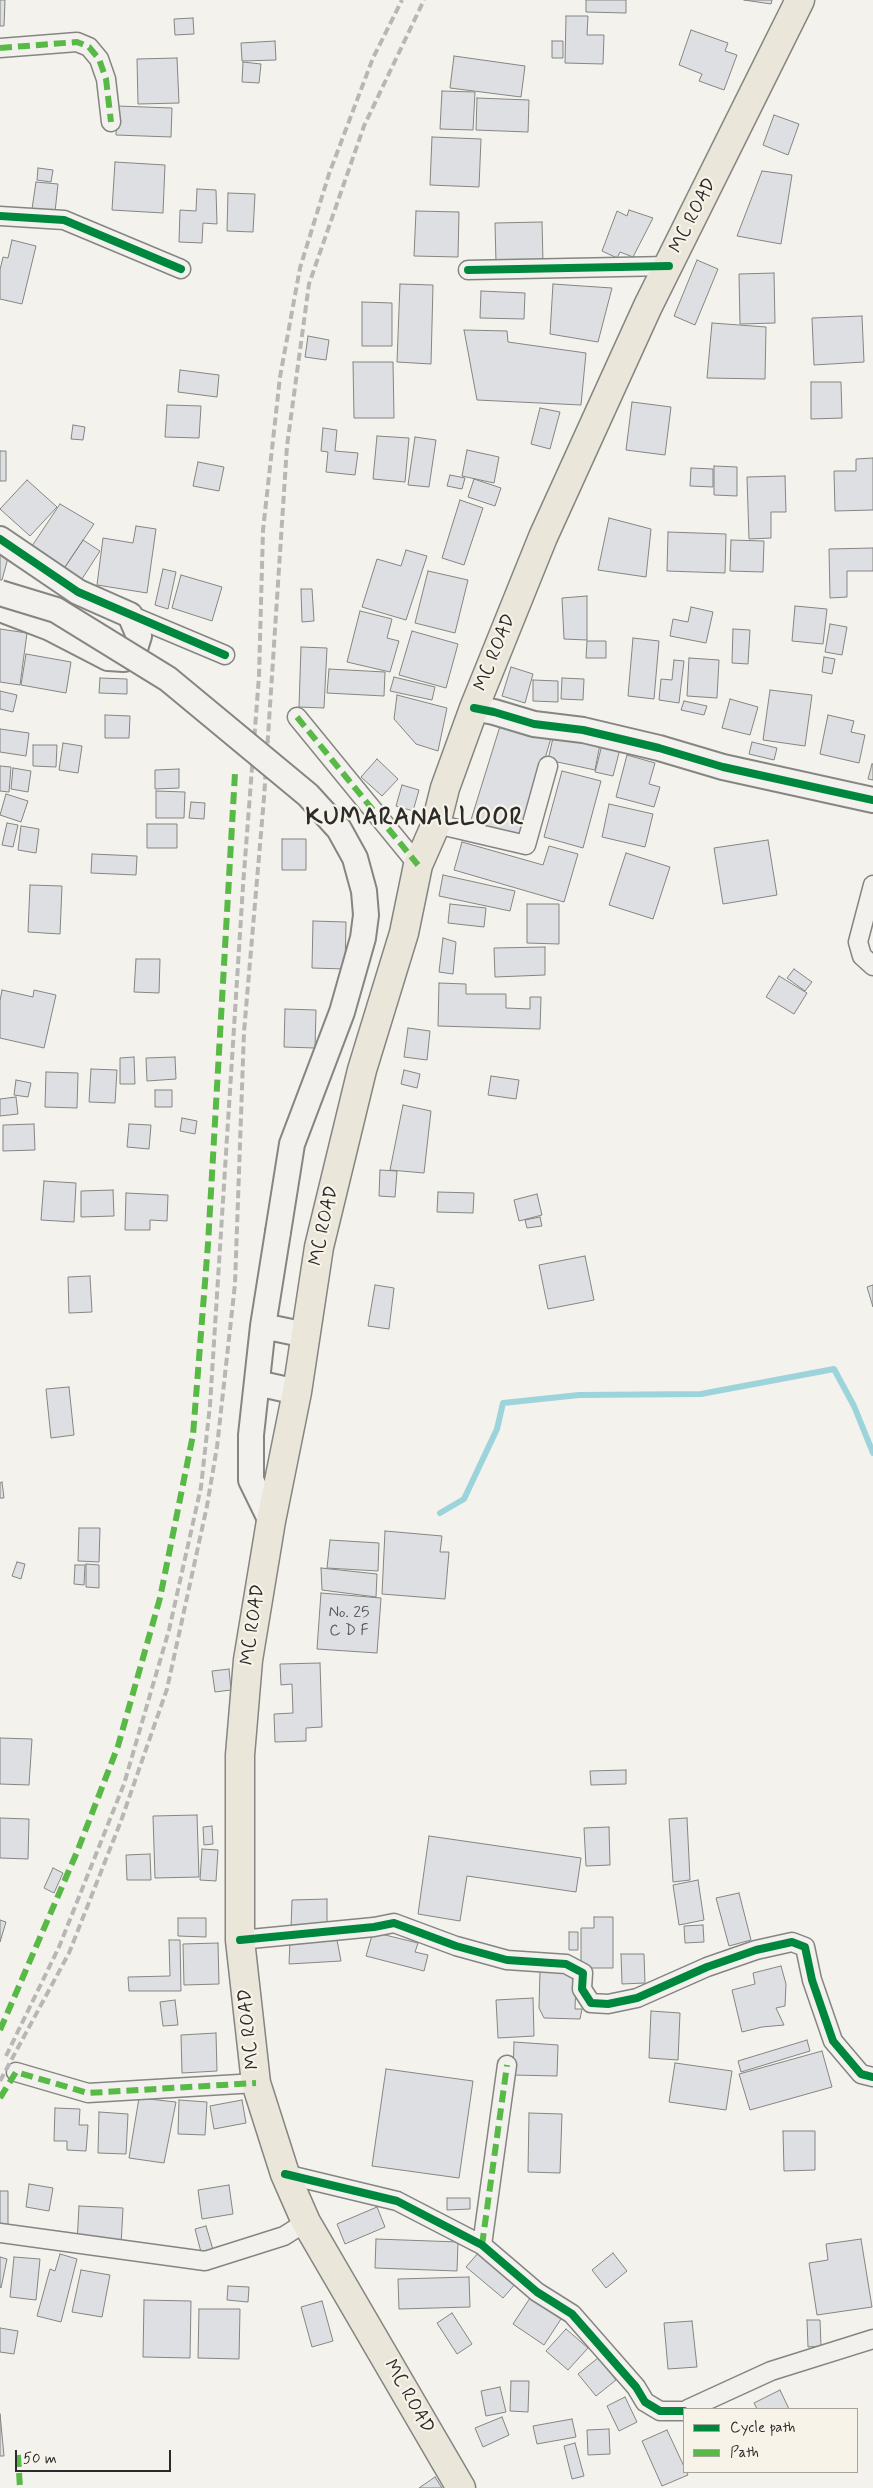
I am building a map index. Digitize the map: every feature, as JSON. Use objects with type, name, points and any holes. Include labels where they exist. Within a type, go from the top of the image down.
[{"type":"main road","name":"MC ROAD","points":[[461,2488],[306,2222],[285,2174],[256,2083],[240,1940],[240,1755],[248,1660],[271,1521],[297,1392],[319,1247],[362,1070],[404,933],[418,865],[436,824],[445,788],[474,708],[543,536],[669,266],[800,0]]},
{"type":"main road","points":[[0,539],[78,592],[130,616],[139,636],[134,652],[124,659],[108,658],[50,628],[0,609]]},
{"type":"main road","points":[[0,593],[56,610],[168,679],[308,795],[339,829],[355,858],[364,891],[366,915],[363,938],[342,1012],[292,1144],[264,1326],[251,1435],[251,1480],[271,1521]]},
{"type":"main road","points":[[474,708],[534,724],[583,730],[659,748],[723,768],[873,800]]},
{"type":"main road","points":[[264,1326],[306,1335]]},
{"type":"main road","points":[[257,1383],[297,1392]]},
{"type":"street","points":[[0,48],[77,42],[89,48],[99,59],[106,79],[111,122]]},
{"type":"street","points":[[0,216],[64,220],[181,269]]},
{"type":"street","points":[[468,270],[669,266]]},
{"type":"street","points":[[130,616],[225,655]]},
{"type":"street","points":[[297,717],[418,865]]},
{"type":"street","points":[[436,824],[526,845],[548,766]]},
{"type":"street","points":[[873,885],[858,942],[862,956],[873,966]]},
{"type":"street","points":[[240,1940],[374,1927],[394,1923],[456,1946],[507,1960],[566,1964],[583,1973],[582,1989],[592,2002],[608,2004],[637,1998],[707,1967],[756,1950],[792,1942],[805,1947],[812,1980],[833,2041],[861,2074],[873,2077]]},
{"type":"street","points":[[482,2245],[507,2065]]},
{"type":"street","points":[[16,2072],[88,2093],[256,2083]]},
{"type":"street","points":[[285,2174],[396,2201],[482,2245],[538,2292],[572,2314],[636,2387],[645,2402],[660,2411],[683,2411]]},
{"type":"street","points":[[0,2233],[205,2261],[284,2236],[306,2222]]},
{"type":"street","points":[[690,2408],[771,2371],[873,2339]]},
{"type":"building","points":[[0,0],[5,0],[4,26],[0,26]]},
{"type":"building","points":[[586,0],[626,0],[626,13],[586,12]]},
{"type":"building","points":[[744,0],[772,0],[771,4]]},
{"type":"building","points":[[566,16],[588,16],[587,35],[604,35],[603,64],[565,63]]},
{"type":"building","points":[[193,18],[194,34],[175,35],[174,19]]},
{"type":"building","points":[[691,30],[728,43],[725,51],[737,55],[724,90],[699,81],[702,74],[679,65]]},
{"type":"building","points":[[275,41],[276,60],[242,61],[241,43]]},
{"type":"building","points":[[552,41],[563,41],[563,58],[552,58]]},
{"type":"building","points":[[454,56],[525,66],[521,97],[450,88]]},
{"type":"building","points":[[177,58],[179,103],[138,104],[137,59]]},
{"type":"building","points":[[243,62],[261,64],[259,83],[242,82]]},
{"type":"building","points":[[442,91],[475,92],[473,130],[440,129]]},
{"type":"building","points":[[477,98],[529,100],[528,132],[476,130]]},
{"type":"building","points":[[117,106],[172,108],[171,137],[116,135]]},
{"type":"building","points":[[774,115],[799,124],[788,155],[763,145]]},
{"type":"building","points":[[432,137],[481,139],[479,187],[430,185]]},
{"type":"building","points":[[115,162],[165,165],[163,213],[112,210]]},
{"type":"building","points":[[38,168],[53,170],[51,182],[37,180]]},
{"type":"building","points":[[762,171],[792,175],[781,244],[737,236]]},
{"type":"building","points":[[36,182],[58,184],[55,212],[32,209]]},
{"type":"building","points":[[197,189],[216,190],[217,224],[203,223],[202,243],[179,242],[180,210],[196,211]]},
{"type":"building","points":[[228,193],[255,194],[253,232],[227,231]]},
{"type":"building","points":[[629,210],[653,218],[633,257],[620,252],[617,258],[602,251],[617,211],[627,216]]},
{"type":"building","points":[[416,211],[459,212],[458,257],[414,256]]},
{"type":"building","points":[[542,222],[543,262],[496,263],[495,223]]},
{"type":"building","points":[[12,240],[36,246],[22,304],[0,299],[0,270],[3,257],[8,258]]},
{"type":"building","points":[[697,260],[718,269],[695,325],[674,316]]},
{"type":"building","points":[[774,273],[775,323],[740,324],[739,274]]},
{"type":"building","points":[[400,284],[433,285],[431,364],[397,362]]},
{"type":"building","points":[[553,284],[612,288],[598,342],[550,334]]},
{"type":"building","points":[[481,291],[525,293],[524,319],[480,318]]},
{"type":"building","points":[[362,302],[392,303],[392,346],[362,346]]},
{"type":"building","points":[[862,316],[864,362],[814,365],[812,318]]},
{"type":"building","points":[[712,323],[766,327],[765,379],[707,378]]},
{"type":"building","points":[[464,330],[507,331],[508,342],[586,353],[581,405],[477,400]]},
{"type":"building","points":[[308,336],[329,340],[326,360],[305,357]]},
{"type":"building","points":[[353,362],[393,362],[394,418],[354,418]]},
{"type":"building","points":[[180,370],[219,375],[217,397],[178,392]]},
{"type":"building","points":[[811,382],[841,382],[842,418],[811,419]]},
{"type":"building","points":[[632,402],[671,407],[665,455],[626,450]]},
{"type":"building","points":[[167,405],[201,406],[199,438],[165,437]]},
{"type":"building","points":[[540,408],[560,412],[550,449],[531,444]]},
{"type":"building","points":[[73,425],[85,427],[83,440],[71,439]]},
{"type":"building","points":[[323,428],[337,430],[335,451],[358,453],[355,475],[326,472],[328,452],[321,451]]},
{"type":"building","points":[[377,436],[409,438],[405,482],[373,479]]},
{"type":"building","points":[[415,437],[436,440],[429,487],[408,485]]},
{"type":"building","points":[[467,450],[499,457],[494,483],[462,476]]},
{"type":"building","points":[[0,451],[6,451],[6,481],[0,481]]},
{"type":"building","points":[[873,458],[873,510],[835,511],[834,471],[856,471],[856,459]]},
{"type":"building","points":[[198,462],[224,467],[219,491],[193,486]]},
{"type":"building","points":[[714,466],[737,467],[737,496],[714,495]]},
{"type":"building","points":[[691,468],[713,469],[713,487],[690,486]]},
{"type":"building","points":[[450,475],[465,478],[462,489],[447,486]]},
{"type":"building","points":[[785,476],[786,512],[771,512],[771,538],[749,539],[747,477]]},
{"type":"building","points":[[474,479],[501,488],[495,506],[468,497]]},
{"type":"building","points":[[27,480],[57,507],[30,536],[0,509]]},
{"type":"building","points":[[460,500],[483,508],[464,565],[442,558]]},
{"type":"building","points":[[60,504],[94,524],[63,570],[32,546]]},
{"type":"building","points":[[609,518],[651,529],[646,577],[598,570]]},
{"type":"building","points":[[136,526],[156,529],[147,593],[97,585],[103,538],[133,543]]},
{"type":"building","points":[[668,532],[726,534],[725,573],[667,571]]},
{"type":"building","points":[[83,540],[100,551],[80,582],[63,570]]},
{"type":"building","points":[[731,540],[764,541],[763,572],[730,571]]},
{"type":"building","points":[[873,548],[873,571],[847,571],[847,597],[830,598],[829,549]]},
{"type":"building","points":[[406,550],[427,556],[406,620],[362,607],[377,559],[401,566]]},
{"type":"building","points":[[0,552],[9,554],[2,580],[0,580]]},
{"type":"building","points":[[163,569],[176,572],[168,609],[155,605]]},
{"type":"building","points":[[428,571],[468,580],[455,633],[415,623]]},
{"type":"building","points":[[181,575],[222,587],[212,621],[172,608]]},
{"type":"building","points":[[301,589],[312,589],[314,621],[302,622]]},
{"type":"building","points":[[587,596],[587,640],[564,639],[562,598]]},
{"type":"building","points":[[795,606],[827,609],[823,644],[792,641]]},
{"type":"building","points":[[691,607],[713,612],[706,643],[670,636],[673,619],[688,622]]},
{"type":"building","points":[[360,611],[392,619],[387,638],[399,641],[390,672],[347,662]]},
{"type":"building","points":[[830,624],[847,627],[842,655],[825,652]]},
{"type":"building","points":[[0,629],[27,633],[20,685],[0,682]]},
{"type":"building","points":[[733,629],[750,630],[748,664],[732,663]]},
{"type":"building","points":[[412,631],[458,644],[446,688],[399,675]]},
{"type":"building","points":[[633,638],[659,641],[654,699],[628,696]]},
{"type":"building","points":[[587,641],[606,641],[606,658],[586,658]]},
{"type":"building","points":[[301,647],[327,648],[324,708],[299,707]]},
{"type":"building","points":[[26,654],[71,662],[66,693],[21,685]]},
{"type":"building","points":[[824,657],[835,659],[832,674],[822,672]]},
{"type":"building","points":[[689,658],[719,660],[717,698],[687,696]]},
{"type":"building","points":[[674,660],[684,661],[679,703],[659,700],[661,679],[672,680]]},
{"type":"building","points":[[511,667],[533,674],[525,703],[502,696]]},
{"type":"building","points":[[329,669],[385,672],[384,696],[327,693]]},
{"type":"building","points":[[394,677],[435,687],[432,700],[390,691]]},
{"type":"building","points":[[100,678],[127,679],[127,694],[99,693]]},
{"type":"building","points":[[562,678],[584,679],[583,700],[561,699]]},
{"type":"building","points":[[533,680],[558,681],[558,702],[533,701]]},
{"type":"building","points":[[770,690],[812,695],[805,746],[763,740]]},
{"type":"building","points":[[0,691],[17,695],[13,712],[0,709]]},
{"type":"building","points":[[397,695],[447,708],[438,751],[416,744],[394,719]]},
{"type":"building","points":[[730,699],[758,707],[750,735],[722,728]]},
{"type":"building","points":[[684,701],[707,706],[704,715],[681,710]]},
{"type":"building","points":[[105,715],[130,716],[129,738],[105,738]]},
{"type":"building","points":[[828,715],[854,721],[851,732],[865,735],[859,763],[820,754]]},
{"type":"building","points":[[501,723],[551,738],[521,839],[470,823]]},
{"type":"building","points":[[0,729],[29,733],[26,756],[0,752]]},
{"type":"building","points":[[555,729],[601,739],[595,770],[548,760]]},
{"type":"building","points":[[752,742],[777,748],[774,760],[749,754]]},
{"type":"building","points":[[63,743],[82,746],[78,773],[59,770]]},
{"type":"building","points":[[33,745],[57,745],[56,767],[33,766]]},
{"type":"building","points":[[602,745],[620,749],[613,776],[595,772]]},
{"type":"building","points":[[627,755],[655,763],[649,784],[660,787],[654,807],[616,797]]},
{"type":"building","points":[[377,759],[398,779],[382,796],[361,777]]},
{"type":"building","points":[[873,764],[873,780],[868,779]]},
{"type":"building","points":[[0,766],[11,767],[9,792],[0,791]]},
{"type":"building","points":[[13,768],[31,771],[28,792],[11,789]]},
{"type":"building","points":[[179,769],[179,788],[155,789],[155,770]]},
{"type":"building","points":[[562,771],[601,781],[583,848],[544,837]]},
{"type":"building","points":[[402,785],[419,790],[413,811],[396,806]]},
{"type":"building","points":[[156,791],[185,792],[184,818],[156,818]]},
{"type":"building","points":[[6,794],[28,801],[21,822],[0,815]]},
{"type":"building","points":[[191,802],[205,803],[204,819],[189,818]]},
{"type":"building","points":[[609,804],[653,814],[645,847],[602,837]]},
{"type":"building","points":[[7,823],[18,825],[13,847],[2,845]]},
{"type":"building","points":[[147,824],[177,824],[177,848],[147,848]]},
{"type":"building","points":[[21,826],[39,829],[36,853],[18,850]]},
{"type":"building","points":[[282,839],[306,839],[306,870],[282,870]]},
{"type":"building","points":[[768,840],[777,895],[723,904],[714,848]]},
{"type":"building","points":[[462,842],[543,865],[549,846],[578,854],[564,902],[454,870]]},
{"type":"building","points":[[626,853],[670,867],[653,919],[609,905]]},
{"type":"building","points":[[92,854],[137,856],[136,875],[91,873]]},
{"type":"building","points":[[443,875],[515,891],[510,911],[439,896]]},
{"type":"building","points":[[30,885],[62,886],[60,934],[28,932]]},
{"type":"building","points":[[450,904],[486,908],[484,927],[448,923]]},
{"type":"building","points":[[527,904],[559,904],[559,944],[527,943]]},
{"type":"building","points":[[313,921],[346,922],[345,969],[312,968]]},
{"type":"building","points":[[443,938],[456,942],[453,974],[439,972]]},
{"type":"building","points":[[545,947],[545,975],[495,977],[494,948]]},
{"type":"building","points":[[136,959],[160,959],[159,993],[134,992]]},
{"type":"building","points":[[794,969],[812,982],[805,991],[787,978]]},
{"type":"building","points":[[779,976],[807,993],[794,1014],[766,997]]},
{"type":"building","points":[[439,983],[466,984],[466,994],[506,994],[506,1008],[530,1009],[530,997],[541,997],[540,1029],[438,1026]]},
{"type":"building","points":[[2,990],[33,997],[34,990],[56,995],[44,1048],[0,1038],[0,1001]]},
{"type":"building","points":[[285,1009],[316,1010],[315,1048],[284,1047]]},
{"type":"building","points":[[408,1028],[430,1031],[427,1060],[404,1057]]},
{"type":"building","points":[[134,1057],[135,1084],[120,1084],[120,1058]]},
{"type":"building","points":[[175,1057],[176,1079],[147,1081],[146,1058]]},
{"type":"building","points":[[91,1069],[117,1070],[115,1103],[89,1102]]},
{"type":"building","points":[[404,1070],[420,1074],[417,1088],[401,1084]]},
{"type":"building","points":[[46,1072],[78,1073],[77,1108],[45,1107]]},
{"type":"building","points":[[491,1076],[519,1080],[516,1099],[488,1095]]},
{"type":"building","points":[[16,1080],[31,1083],[28,1097],[14,1095]]},
{"type":"building","points":[[155,1090],[172,1090],[172,1107],[155,1107]]},
{"type":"building","points":[[16,1097],[18,1114],[0,1116],[0,1099]]},
{"type":"building","points":[[403,1105],[431,1111],[424,1173],[390,1170]]},
{"type":"building","points":[[182,1118],[197,1121],[195,1134],[180,1131]]},
{"type":"building","points":[[34,1124],[35,1150],[3,1151],[3,1125]]},
{"type":"building","points":[[129,1124],[151,1125],[149,1149],[127,1147]]},
{"type":"building","points":[[380,1170],[397,1171],[395,1197],[379,1196]]},
{"type":"building","points":[[44,1181],[76,1183],[74,1222],[41,1220]]},
{"type":"building","points":[[113,1190],[114,1216],[81,1217],[81,1191]]},
{"type":"building","points":[[438,1192],[474,1193],[473,1213],[437,1212]]},
{"type":"building","points":[[126,1193],[168,1195],[167,1221],[150,1220],[150,1230],[125,1230]]},
{"type":"building","points":[[537,1194],[542,1215],[519,1221],[514,1200]]},
{"type":"building","points":[[540,1217],[542,1226],[527,1228],[525,1220]]},
{"type":"building","points":[[585,1256],[594,1300],[548,1309],[539,1265]]},
{"type":"building","points":[[90,1276],[92,1312],[69,1313],[68,1277]]},
{"type":"building","points":[[375,1285],[394,1288],[389,1329],[368,1326]]},
{"type":"building","points":[[873,1285],[873,1307],[867,1287]]},
{"type":"building","points":[[69,1387],[74,1435],[51,1438],[46,1389]]},
{"type":"building","points":[[2,1482],[4,1498],[0,1498],[0,1483]]},
{"type":"building","points":[[79,1528],[100,1528],[99,1562],[78,1561]]},
{"type":"building","points":[[385,1531],[442,1536],[440,1552],[449,1552],[445,1599],[382,1594]]},
{"type":"building","points":[[330,1540],[379,1543],[378,1571],[327,1568]]},
{"type":"building","points":[[17,1562],[25,1564],[21,1579],[12,1576]]},
{"type":"building","points":[[86,1564],[99,1565],[99,1588],[86,1587]]},
{"type":"building","points":[[75,1565],[85,1565],[84,1585],[74,1584]]},
{"type":"building","points":[[321,1568],[377,1574],[376,1597],[322,1590]]},
{"type":"building","points":[[321,1593],[381,1598],[377,1653],[317,1649]]},
{"type":"building","points":[[320,1663],[322,1727],[306,1728],[306,1741],[275,1742],[274,1714],[293,1713],[292,1684],[281,1685],[280,1664]]},
{"type":"building","points":[[229,1669],[231,1690],[215,1692],[212,1671]]},
{"type":"building","points":[[0,1738],[32,1739],[29,1785],[0,1784]]},
{"type":"building","points":[[626,1770],[626,1784],[591,1785],[590,1771]]},
{"type":"building","points":[[197,1815],[199,1877],[155,1878],[153,1816]]},
{"type":"building","points":[[0,1818],[29,1819],[28,1859],[0,1858]]},
{"type":"building","points":[[687,1818],[690,1880],[673,1882],[669,1819]]},
{"type":"building","points":[[212,1826],[213,1844],[204,1845],[203,1827]]},
{"type":"building","points":[[609,1827],[610,1865],[586,1866],[584,1828]]},
{"type":"building","points":[[429,1836],[581,1858],[576,1892],[467,1876],[460,1921],[418,1914]]},
{"type":"building","points":[[202,1849],[218,1850],[216,1881],[200,1880]]},
{"type":"building","points":[[150,1854],[151,1880],[127,1880],[126,1855]]},
{"type":"building","points":[[53,1868],[63,1873],[54,1893],[44,1888]]},
{"type":"building","points":[[698,1880],[704,1920],[679,1925],[673,1885]]},
{"type":"building","points":[[739,1893],[751,1940],[729,1946],[716,1898]]},
{"type":"building","points":[[327,1899],[327,1928],[291,1929],[292,1900]]},
{"type":"building","points":[[594,1917],[613,1917],[613,1968],[581,1968],[581,1928],[594,1928]]},
{"type":"building","points":[[178,1918],[206,1918],[206,1937],[178,1936]]},
{"type":"building","points":[[0,1920],[6,1922],[0,1942]]},
{"type":"building","points":[[703,1925],[704,1942],[685,1943],[684,1926]]},
{"type":"building","points":[[373,1932],[418,1943],[415,1952],[428,1955],[424,1971],[366,1956]]},
{"type":"building","points":[[569,1932],[578,1932],[578,1950],[569,1950]]},
{"type":"building","points":[[169,1940],[180,1940],[181,1991],[129,1991],[128,1977],[170,1976]]},
{"type":"building","points":[[337,1940],[341,1961],[289,1964],[290,1941]]},
{"type":"building","points":[[218,1943],[219,1984],[184,1985],[183,1944]]},
{"type":"building","points":[[621,1954],[644,1954],[645,1983],[622,1984]]},
{"type":"building","points":[[781,1966],[786,1984],[785,2006],[776,2008],[784,2025],[762,2027],[742,2032],[732,1990],[755,1984],[753,1973]]},
{"type":"building","points":[[540,1971],[572,1971],[576,1981],[575,2009],[582,2009],[580,2019],[544,2018],[539,2008]]},
{"type":"building","points":[[533,1998],[534,2036],[498,2038],[496,2000]]},
{"type":"building","points":[[175,2000],[178,2025],[163,2026],[160,2002]]},
{"type":"building","points":[[651,2011],[680,2013],[678,2060],[649,2058]]},
{"type":"building","points":[[216,2033],[217,2071],[182,2073],[181,2035]]},
{"type":"building","points":[[807,2040],[810,2051],[741,2072],[738,2061]]},
{"type":"building","points":[[514,2042],[558,2045],[557,2076],[513,2075]]},
{"type":"building","points":[[822,2051],[832,2087],[750,2110],[739,2074]]},
{"type":"building","points":[[675,2063],[732,2071],[726,2110],[669,2102]]},
{"type":"building","points":[[386,2069],[473,2081],[459,2178],[372,2166]]},
{"type":"building","points":[[139,2098],[176,2102],[164,2163],[129,2158]]},
{"type":"building","points":[[179,2100],[207,2102],[205,2135],[178,2134]]},
{"type":"building","points":[[242,2100],[246,2123],[214,2129],[210,2106]]},
{"type":"building","points":[[55,2108],[80,2109],[79,2125],[88,2125],[86,2151],[67,2150],[67,2141],[54,2141]]},
{"type":"building","points":[[99,2112],[128,2114],[126,2154],[98,2153]]},
{"type":"building","points":[[529,2113],[562,2114],[560,2173],[528,2172]]},
{"type":"building","points":[[783,2131],[815,2131],[815,2170],[784,2171]]},
{"type":"building","points":[[29,2184],[53,2188],[49,2211],[26,2207]]},
{"type":"building","points":[[229,2185],[233,2214],[202,2219],[198,2190]]},
{"type":"building","points":[[0,2191],[8,2191],[8,2228],[0,2228]]},
{"type":"building","points":[[447,2198],[470,2198],[470,2209],[447,2210]]},
{"type":"building","points":[[79,2206],[123,2208],[121,2246],[77,2243]]},
{"type":"building","points":[[377,2207],[385,2227],[345,2244],[337,2224]]},
{"type":"building","points":[[206,2226],[214,2253],[202,2256],[195,2229]]},
{"type":"building","points":[[376,2239],[458,2242],[457,2271],[375,2268]]},
{"type":"building","points":[[861,2239],[872,2307],[817,2315],[809,2263],[828,2260],[826,2244]]},
{"type":"building","points":[[479,2252],[516,2283],[503,2298],[466,2267]]},
{"type":"building","points":[[613,2253],[627,2271],[606,2288],[592,2270]]},
{"type":"building","points":[[60,2254],[77,2259],[61,2322],[37,2316],[50,2269],[55,2271]]},
{"type":"building","points":[[0,2257],[7,2259],[1,2288],[0,2287]]},
{"type":"building","points":[[14,2257],[40,2259],[36,2300],[10,2297]]},
{"type":"building","points":[[81,2270],[110,2275],[102,2317],[72,2312]]},
{"type":"building","points":[[469,2277],[470,2307],[399,2309],[398,2279]]},
{"type":"building","points":[[228,2286],[249,2287],[248,2302],[227,2300]]},
{"type":"building","points":[[530,2298],[561,2319],[544,2345],[513,2324]]},
{"type":"building","points":[[144,2300],[191,2301],[190,2358],[143,2357]]},
{"type":"building","points":[[322,2301],[333,2341],[312,2347],[301,2307]]},
{"type":"building","points":[[199,2309],[240,2309],[239,2359],[198,2358]]},
{"type":"building","points":[[452,2313],[472,2344],[457,2354],[437,2323]]},
{"type":"building","points":[[807,2320],[820,2320],[821,2346],[808,2347]]},
{"type":"building","points":[[692,2321],[697,2367],[668,2369],[664,2323]]},
{"type":"building","points":[[0,2328],[18,2331],[14,2354],[0,2352]]},
{"type":"building","points":[[566,2329],[588,2348],[568,2370],[546,2351]]},
{"type":"building","points":[[598,2358],[616,2380],[596,2396],[578,2374]]},
{"type":"building","points":[[511,2381],[529,2381],[528,2412],[510,2411]]},
{"type":"building","points":[[500,2387],[506,2412],[486,2416],[481,2391]]},
{"type":"building","points":[[780,2390],[789,2408],[756,2408],[754,2403]]},
{"type":"building","points":[[625,2397],[637,2422],[619,2431],[607,2406]]},
{"type":"building","points":[[0,2414],[4,2456],[0,2456]]},
{"type":"building","points":[[502,2417],[509,2435],[483,2447],[475,2428]]},
{"type":"building","points":[[572,2419],[576,2437],[537,2444],[533,2426]]},
{"type":"building","points":[[609,2429],[610,2454],[588,2455],[587,2430]]},
{"type":"building","points":[[667,2430],[683,2464],[683,2473],[687,2473],[688,2475],[662,2486],[642,2441]]},
{"type":"building","points":[[575,2443],[584,2476],[572,2479],[564,2446]]},
{"type":"building","points":[[435,2477],[442,2488],[419,2488]]},
{"type":"waterway","points":[[440,1513],[464,1499],[497,1429],[503,1403],[579,1395],[701,1394],[834,1369],[854,1406],[873,1453]]},
{"type":"railway","points":[[6,2056],[59,1947],[124,1784],[169,1630],[201,1487],[210,1405],[243,886],[259,676],[263,530],[280,377],[300,268],[329,174],[373,58],[402,0]]},
{"type":"railway","points":[[0,2081],[69,1953],[121,1821],[167,1689],[207,1506],[217,1447],[235,1284],[244,1032],[264,798],[287,446],[309,284],[364,126],[424,0]]},
{"type":"marked path","points":[[0,48],[77,42],[89,47],[99,59],[106,79],[111,122]]},
{"type":"marked path","points":[[297,717],[418,865]]},
{"type":"marked path","points":[[0,2030],[77,1852],[118,1746],[160,1598],[193,1435],[208,1244],[235,773]]},
{"type":"marked path","points":[[482,2245],[507,2065]]},
{"type":"marked path","points":[[0,2098],[16,2072],[88,2093],[256,2083]]},
{"type":"marked path","points":[[18,2455],[20,2488]]},
{"type":"cycle path","points":[[0,216],[64,220],[181,269]]},
{"type":"cycle path","points":[[468,270],[669,266]]},
{"type":"cycle path","points":[[0,539],[78,592],[225,655]]},
{"type":"cycle path","points":[[474,708],[534,724],[583,730],[659,748],[723,767],[873,800]]},
{"type":"cycle path","points":[[240,1940],[374,1927],[394,1923],[456,1946],[507,1960],[566,1964],[583,1973],[582,1989],[591,2003],[608,2004],[637,1998],[707,1967],[756,1950],[792,1942],[805,1947],[812,1980],[833,2041],[861,2074],[873,2077]]},
{"type":"cycle path","points":[[285,2174],[397,2201],[482,2245],[537,2292],[572,2314],[636,2387],[645,2402],[660,2411],[683,2411]]},
{"type":"district","name":"KUMARANALLOOR","points":[[415,819]]}]
